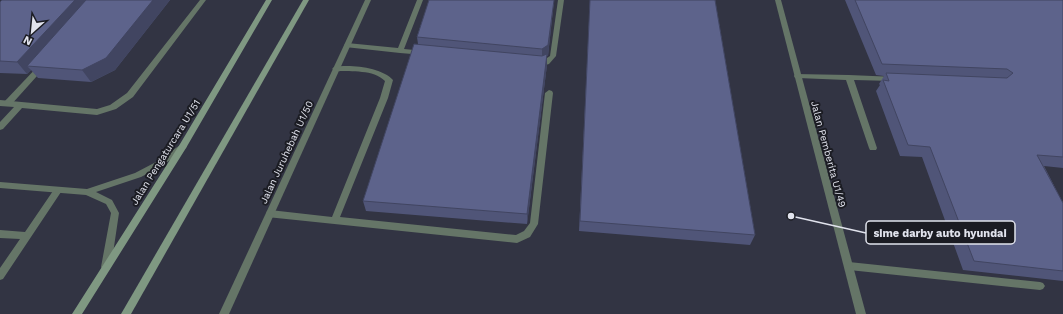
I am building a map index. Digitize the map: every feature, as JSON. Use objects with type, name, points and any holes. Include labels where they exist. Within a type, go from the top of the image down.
[{"type":"main road","name":"Jalan Pengaturcara U1/51","points":[[77,314],[183,146],[270,0]]},
{"type":"main road","points":[[126,314],[306,0]]},
{"type":"street","points":[[4,103],[97,112],[113,107],[130,95],[203,0]]},
{"type":"street","name":"Jalan Juruhebah U1/50","points":[[224,314],[368,0]]},
{"type":"street","points":[[400,50],[420,0]]},
{"type":"street","points":[[527,62],[542,64],[550,60],[562,0]]},
{"type":"street","name":"Jalan Pemberita U1/49","points":[[778,0],[861,314]]},
{"type":"street","points":[[347,45],[432,53]]},
{"type":"street","points":[[4,103],[49,58]]},
{"type":"street","points":[[335,219],[384,98],[389,80],[385,75],[371,72],[336,69]]},
{"type":"street","points":[[798,76],[904,80]]},
{"type":"street","points":[[849,77],[873,148]]},
{"type":"street","points":[[270,214],[335,219],[517,239],[527,234],[534,224],[549,93]]},
{"type":"street","points":[[0,127],[20,105]]},
{"type":"street","points":[[87,192],[138,175],[159,164],[183,146]]},
{"type":"street","points":[[0,185],[87,192],[109,202],[115,213],[106,267]]},
{"type":"street","points":[[0,276],[58,190]]},
{"type":"street","points":[[0,234],[27,236]]},
{"type":"street","points":[[849,266],[1040,286]]},
{"type":"building","points":[[2,0],[75,0],[17,62],[0,61],[0,2]]},
{"type":"building","points":[[86,0],[153,0],[106,58],[82,70],[27,66]]},
{"type":"building","points":[[429,0],[554,0],[548,45],[542,49],[417,37]]},
{"type":"building","points":[[590,0],[715,0],[755,235],[580,221]]},
{"type":"building","points":[[855,0],[1063,0],[1063,157],[1037,155],[1063,203],[1063,271],[974,261],[930,147],[908,145],[883,80],[889,81],[886,73],[1007,78],[1013,73],[1007,69],[882,64]]},
{"type":"building","points":[[414,44],[542,56],[547,54],[527,214],[363,201]]},
{"type":"place","name":"sime darby auto hyundai","points":[[791,216]]}]
